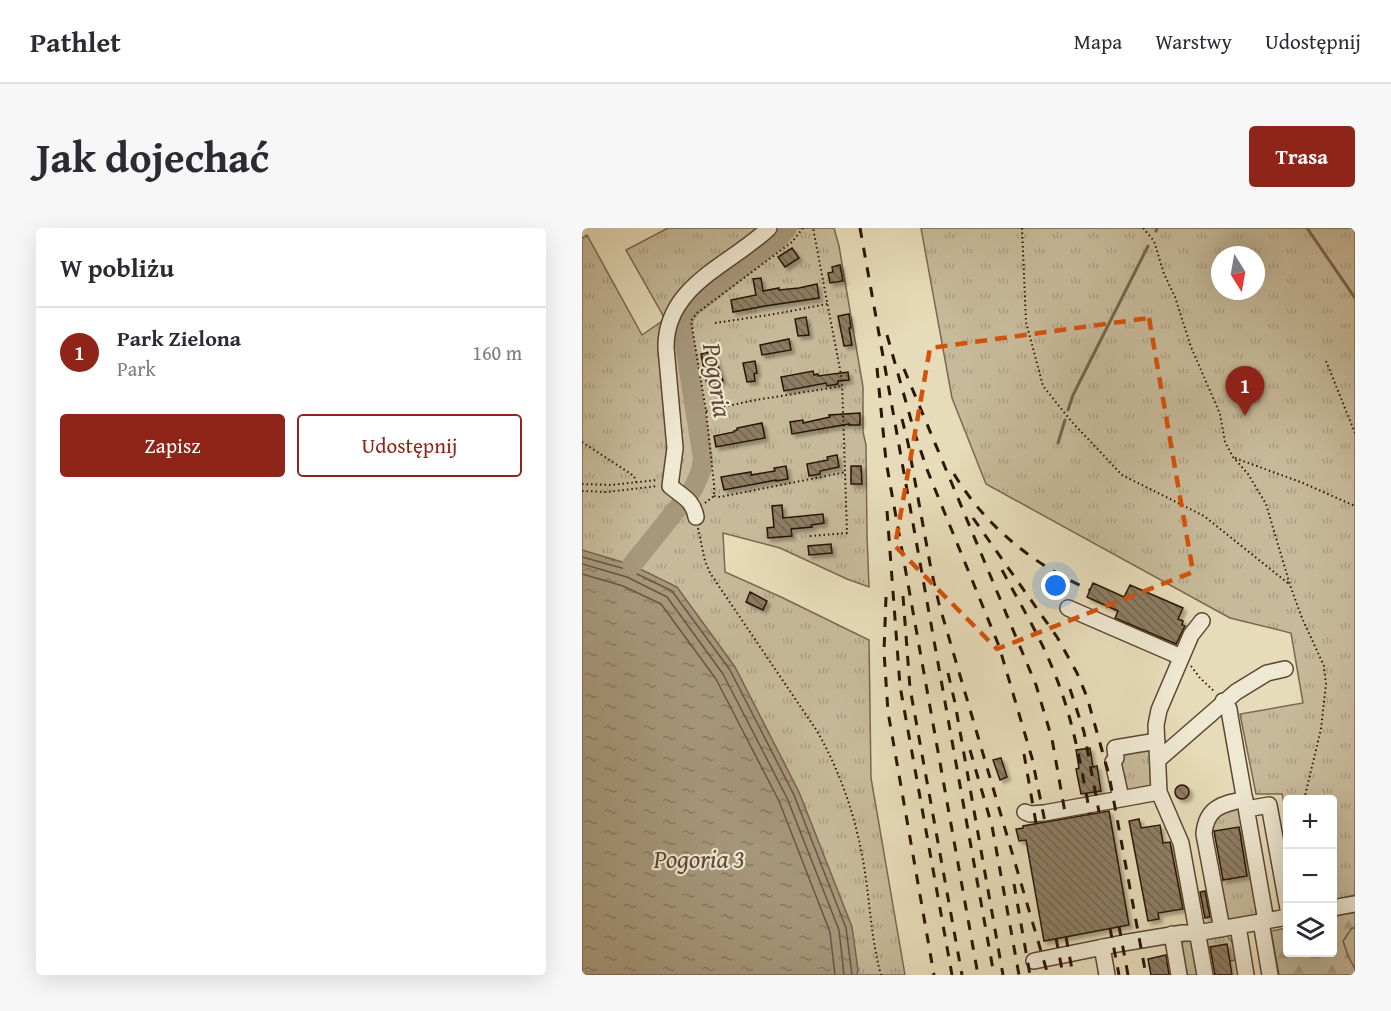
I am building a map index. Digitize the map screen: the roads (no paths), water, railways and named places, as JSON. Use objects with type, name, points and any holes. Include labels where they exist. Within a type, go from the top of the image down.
[{"type":"street","points":[[696,517],[695,509],[690,502],[674,489],[675,444],[666,348],[669,324],[679,304],[704,276],[770,228]]},
{"type":"street","points":[[1068,608],[1181,657]]},
{"type":"street","points":[[1202,621],[1191,634],[1159,710],[1156,725],[1160,792],[1181,843],[1204,975]]},
{"type":"street","points":[[1159,759],[1223,701],[1267,673],[1285,669]]},
{"type":"street","points":[[1223,701],[1229,709],[1246,804],[1270,975]]},
{"type":"street","points":[[1121,798],[1113,762],[1116,758],[1115,748],[1157,741]]},
{"type":"street","points":[[1025,812],[1044,813],[1160,792]]},
{"type":"street","points":[[1222,929],[1204,834],[1208,818],[1215,809],[1223,804],[1269,805],[1286,903]]},
{"type":"street","points":[[1337,907],[1355,904]]},
{"type":"street","points":[[1034,961],[1172,934],[1197,933],[1283,918]]},
{"type":"street","points":[[1238,926],[1246,975]]},
{"type":"street","points":[[1172,934],[1179,975]]},
{"type":"street","points":[[1102,947],[1107,975]]},
{"type":"water","name":"Pogoria 3","points":[[582,550],[632,565],[677,587],[735,667],[799,792],[852,927],[857,975],[582,975]]},
{"type":"waterway","name":"Pogoria","points":[[632,565],[693,489],[701,471],[703,459],[682,326],[685,315],[777,240],[787,228]]},
{"type":"waterway","points":[[1307,228],[1355,298]]},
{"type":"waterway","points":[[1068,410],[1073,395],[1148,246]]},
{"type":"waterway","points":[[1058,443],[1065,420]]},
{"type":"railway","points":[[860,228],[994,975]]},
{"type":"railway","points":[[887,335],[928,472],[999,646],[1032,758],[1045,822]]},
{"type":"railway","points":[[877,368],[886,461],[978,975]]},
{"type":"railway","points":[[904,369],[1036,685],[1052,739],[1066,818]]},
{"type":"railway","points":[[902,419],[939,604],[1048,975]]},
{"type":"railway","points":[[954,474],[981,511],[1013,542],[1050,569],[1090,590]]},
{"type":"railway","points":[[887,511],[900,686],[952,975]]},
{"type":"railway","points":[[973,518],[1057,637],[1087,697],[1109,775],[1146,975]]},
{"type":"railway","points":[[1002,570],[1030,620],[1061,689],[1076,742],[1090,814]]},
{"type":"railway","points":[[903,596],[910,688],[962,975]]},
{"type":"railway","points":[[886,597],[884,652],[888,712],[934,975]]},
{"type":"railway","points":[[948,673],[1003,975]]},
{"type":"railway","points":[[1070,689],[1084,732],[1099,812]]},
{"type":"railway","points":[[970,750],[992,826],[1019,975]]},
{"type":"railway","points":[[1024,754],[1036,823]]},
{"type":"railway","points":[[1014,884],[1030,975]]},
{"type":"railway","points":[[1119,926],[1128,975]]},
{"type":"railway","points":[[1110,928],[1119,975]]},
{"type":"railway","points":[[1066,937],[1073,975]]},
{"type":"railway","points":[[1056,938],[1063,975]]},
{"type":"place","name":"Park Zielona","points":[[1245,416]]}]
